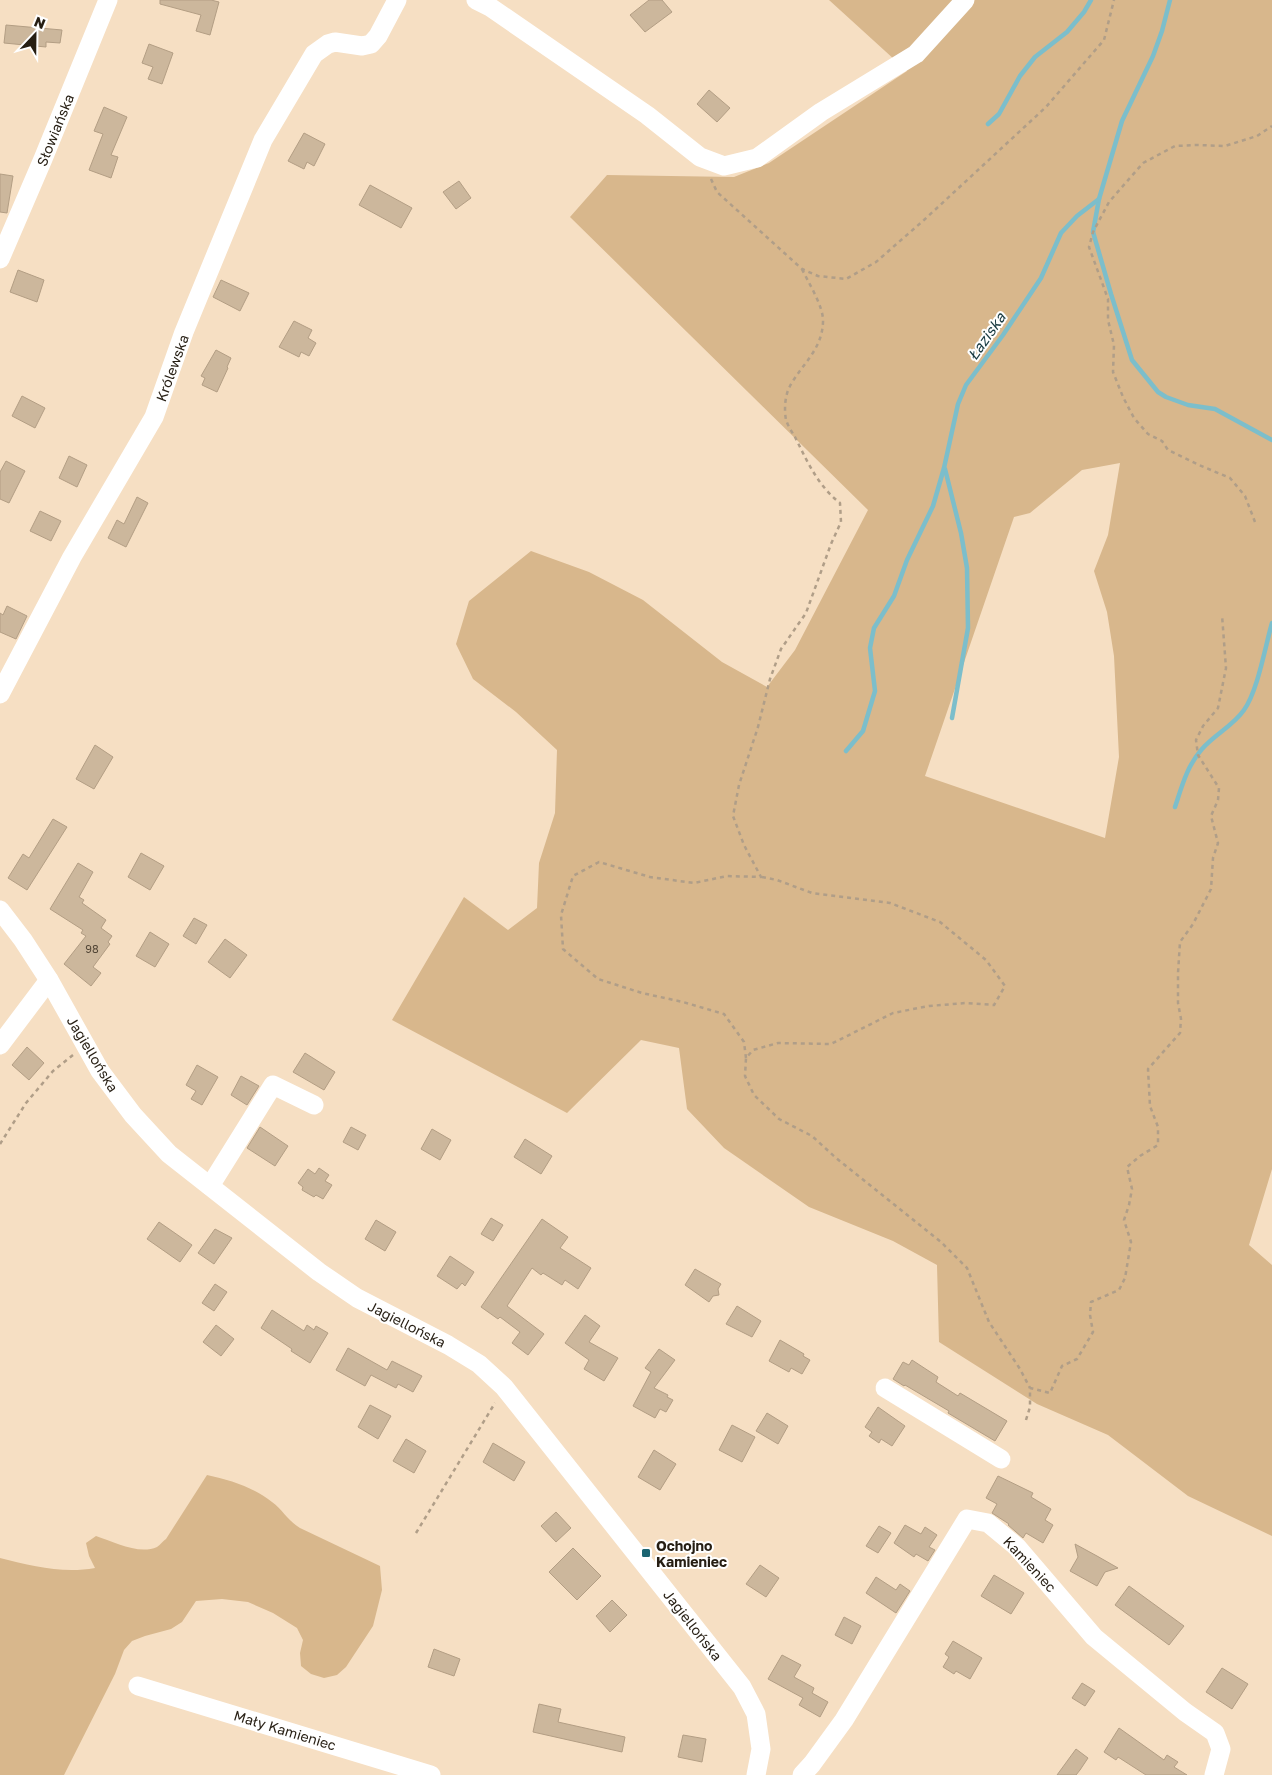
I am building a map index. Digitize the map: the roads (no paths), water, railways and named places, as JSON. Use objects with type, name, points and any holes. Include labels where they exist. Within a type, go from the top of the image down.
[{"type":"street","name":"Słowiańska","points":[[0,258],[41,165],[108,0]]},
{"type":"street","name":"Królewska","points":[[0,694],[72,557],[154,417],[184,332],[263,140],[314,54],[328,44],[335,42],[362,46],[371,44],[378,36],[397,0]]},
{"type":"street","points":[[476,0],[647,115],[700,157],[724,166],[757,158],[821,112],[916,54],[965,0]]},
{"type":"street","name":"Jagiellońska","points":[[0,910],[23,940],[49,980],[100,1072],[133,1115],[169,1154],[319,1272],[357,1298],[448,1344],[479,1364],[504,1387],[742,1687],[756,1714],[761,1749],[756,1775]]},
{"type":"street","points":[[0,1045],[49,980]]},
{"type":"street","points":[[210,1186],[273,1085],[314,1104]]},
{"type":"street","points":[[885,1388],[1001,1459]]},
{"type":"street","name":"Kamieniec","points":[[802,1775],[844,1720],[967,1519],[988,1523],[1017,1547],[1094,1637],[1185,1712],[1216,1733],[1221,1749],[1214,1775]]},
{"type":"street","name":"Mały Kamieniec","points":[[138,1686],[431,1775]]},
{"type":"waterway","points":[[988,124],[999,114],[1020,76],[1035,57],[1067,32],[1084,12],[1091,0]]},
{"type":"waterway","points":[[1170,0],[1153,56],[1122,121],[1099,199],[1093,232],[1132,360],[1158,392],[1188,405],[1215,409],[1272,440]]},
{"type":"waterway","name":"Łaziska","points":[[846,751],[863,731],[875,691],[870,648],[874,628],[894,596],[907,560],[933,506],[944,468],[958,404],[966,385],[1003,335],[1041,278],[1061,233],[1077,216],[1099,199]]},
{"type":"waterway","name":"Łaziska","points":[[945,469],[961,533],[967,568],[968,628],[952,718]]},
{"type":"waterway","points":[[1175,807],[1192,762],[1207,744],[1240,716],[1249,702],[1257,680],[1272,623]]},
{"type":"place","name":"Ochojno Kamieniec","points":[[646,1553]]}]
